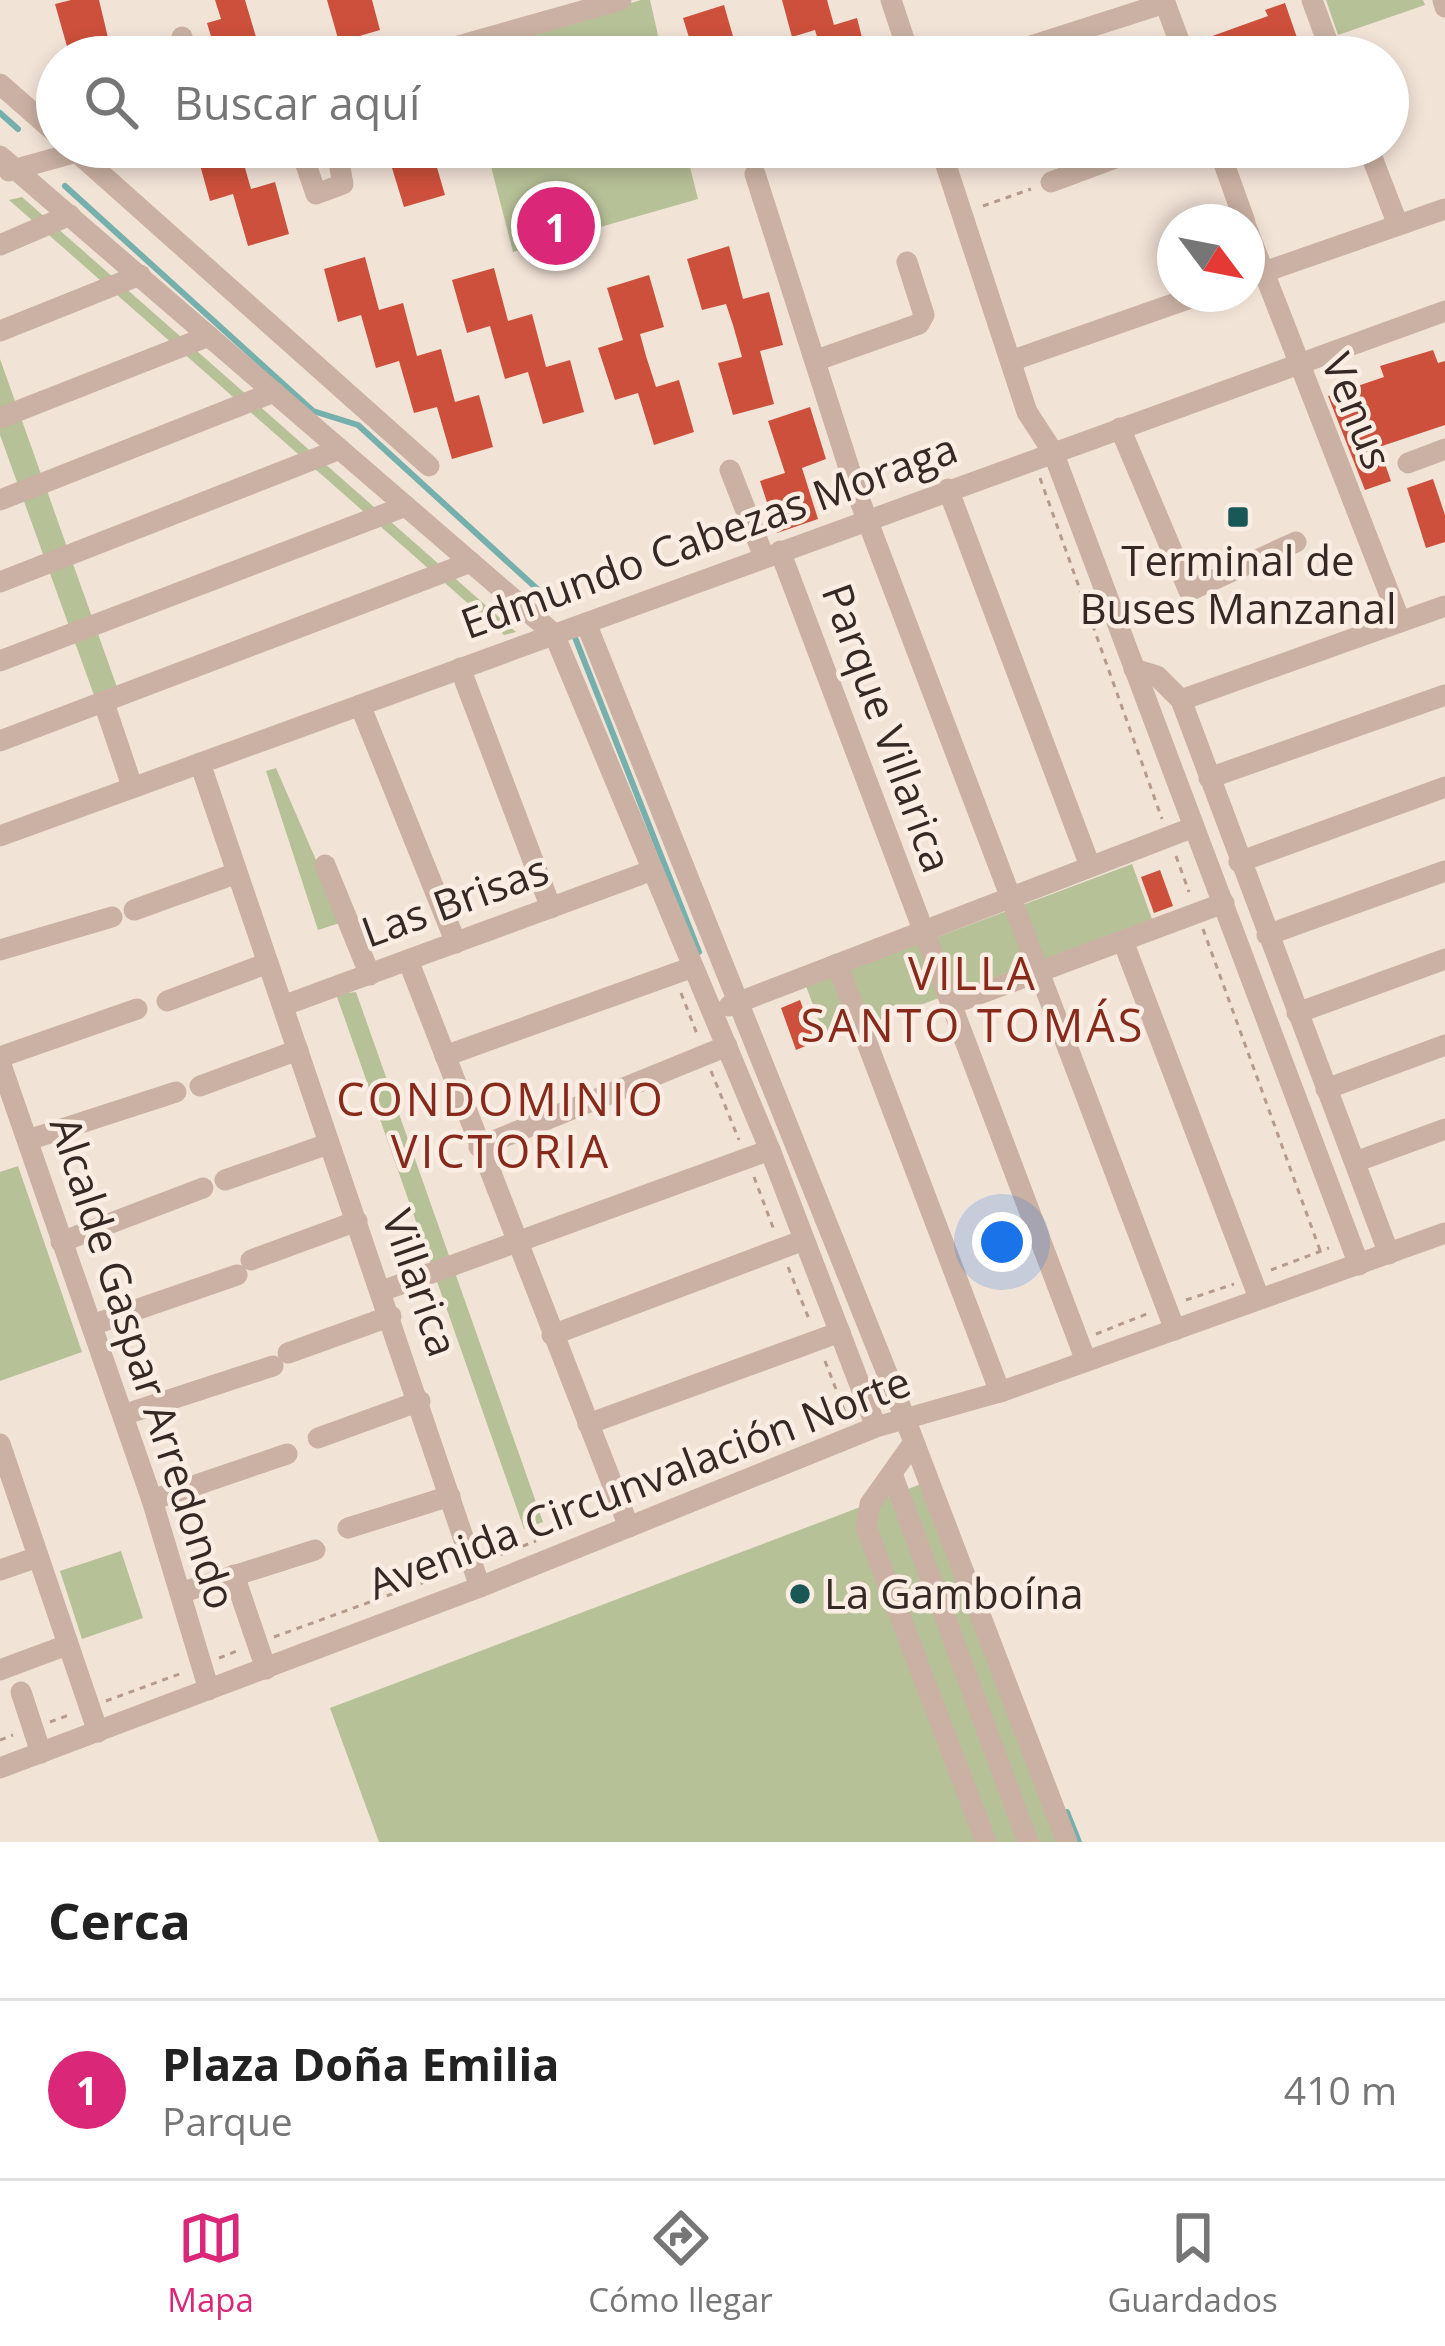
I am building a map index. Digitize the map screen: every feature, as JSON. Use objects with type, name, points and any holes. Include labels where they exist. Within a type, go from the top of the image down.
[{"type":"street","points":[[493,36],[621,0]]},
{"type":"street","points":[[891,0],[903,36]]},
{"type":"street","points":[[1312,0],[1326,36]]},
{"type":"street","points":[[1061,36],[1164,2],[1177,36]]},
{"type":"street","points":[[0,84],[36,116]]},
{"type":"street","points":[[5,166],[36,159]]},
{"type":"street","points":[[5,166],[70,215],[554,634],[770,1150],[875,1426]]},
{"type":"street","points":[[103,168],[429,466]]},
{"type":"street","points":[[307,168],[316,194],[343,184],[340,168]]},
{"type":"street","points":[[947,168],[1043,455],[1134,669],[1359,1265]]},
{"type":"street","points":[[1051,182],[1089,168]]},
{"type":"street","name":"Venus","points":[[1225,168],[1238,204]]},
{"type":"street","points":[[1376,168],[1398,225]]},
{"type":"street","points":[[755,174],[868,519],[1175,1330]]},
{"type":"street","points":[[1265,272],[1445,209]]},
{"type":"street","points":[[0,245],[70,215]]},
{"type":"street","points":[[817,360],[919,324],[924,315],[907,262]]},
{"type":"street","points":[[0,331],[140,275]]},
{"type":"street","name":"Venus","points":[[1265,297],[1400,621]]},
{"type":"street","points":[[1011,361],[1157,310]]},
{"type":"street","name":"Edmundo Cabezas Moraga","points":[[0,836],[1445,311]]},
{"type":"street","points":[[0,418],[209,336]]},
{"type":"street","points":[[0,500],[274,392]]},
{"type":"street","points":[[1120,428],[1189,590],[1296,542]]},
{"type":"street","points":[[0,582],[340,449]]},
{"type":"street","points":[[1408,463],[1445,449]]},
{"type":"street","name":"Parque Villarica","points":[[730,470],[772,554],[922,932],[955,1003],[1086,1361]]},
{"type":"street","points":[[948,489],[1090,866]]},
{"type":"street","points":[[0,661],[406,506]]},
{"type":"street","points":[[0,741],[472,562]]},
{"type":"street","points":[[1181,700],[1445,606]]},
{"type":"street","points":[[586,622],[905,1419],[1067,1842]]},
{"type":"street","points":[[460,668],[551,908]]},
{"type":"street","points":[[1134,669],[1156,676],[1181,700],[1389,1254]]},
{"type":"street","points":[[1209,778],[1445,695]]},
{"type":"street","points":[[104,703],[132,786]]},
{"type":"street","points":[[360,705],[456,943]]},
{"type":"street","name":"Villarica","points":[[200,763],[480,1587]]},
{"type":"street","points":[[1239,862],[1445,787]]},
{"type":"street","points":[[712,1012],[1194,827]]},
{"type":"street","points":[[326,865],[370,975]]},
{"type":"street","name":"Las Brisas","points":[[285,1006],[653,870]]},
{"type":"street","points":[[1268,935],[1445,871]]},
{"type":"street","points":[[0,950],[123,914],[237,873]]},
{"type":"street","points":[[955,1003],[1223,903]]},
{"type":"street","points":[[1123,941],[1259,1298]]},
{"type":"street","points":[[1297,1013],[1445,959]]},
{"type":"street","points":[[408,960],[629,1527]]},
{"type":"street","points":[[167,1001],[268,963]]},
{"type":"street","points":[[837,964],[1000,1392]]},
{"type":"street","points":[[445,1056],[693,967]]},
{"type":"street","points":[[0,1059],[137,1009]]},
{"type":"street","points":[[1326,1089],[1445,1045]]},
{"type":"street","points":[[479,1147],[727,1046]]},
{"type":"street","points":[[200,1086],[298,1049]]},
{"type":"street","name":"Alcalde Gaspar Arredondo","points":[[0,1059],[152,1500],[209,1690]]},
{"type":"street","points":[[28,1140],[176,1092]]},
{"type":"street","points":[[1355,1162],[1445,1129]]},
{"type":"street","points":[[61,1241],[328,1144]]},
{"type":"street","points":[[382,1291],[770,1150]]},
{"type":"street","points":[[92,1324],[357,1221]]},
{"type":"street","name":"Avenida Circunvalación Norte","points":[[0,1768],[480,1587],[875,1426],[1000,1392],[1445,1234]]},
{"type":"street","points":[[552,1335],[804,1240]]},
{"type":"street","points":[[123,1415],[391,1316]]},
{"type":"street","points":[[588,1424],[840,1332]]},
{"type":"street","points":[[318,1438],[420,1401]]},
{"type":"street","points":[[914,1442],[870,1504],[866,1527],[986,1842]]},
{"type":"street","points":[[152,1500],[287,1454]]},
{"type":"street","points":[[2,1457],[98,1732]]},
{"type":"street","points":[[892,1474],[1028,1842]]},
{"type":"street","points":[[348,1528],[450,1496]]},
{"type":"street","points":[[179,1593],[315,1550]]},
{"type":"street","points":[[0,1570],[38,1557]]},
{"type":"street","points":[[234,1575],[266,1669]]},
{"type":"street","points":[[0,1670],[67,1646]]},
{"type":"street","points":[[21,1692],[40,1753]]},
{"type":"path","points":[[982,206],[1051,182]]},
{"type":"path","points":[[1043,455],[1169,837],[1329,1274]]},
{"type":"green space","points":[[650,0],[658,36],[517,36]]},
{"type":"green space","points":[[1326,0],[1423,0],[1425,5],[1338,35]]},
{"type":"green space","points":[[491,168],[690,168],[698,199],[513,252]]},
{"type":"green space","points":[[22,197],[516,632],[504,635],[9,200]]},
{"type":"green space","points":[[0,359],[118,690],[95,698],[0,435]]},
{"type":"green space","points":[[276,768],[343,922],[318,930],[266,771]]},
{"type":"green space","points":[[1132,864],[1152,919],[826,1040],[806,986]]},
{"type":"green space","points":[[356,992],[543,1522],[524,1529],[336,994]]},
{"type":"green space","points":[[18,1166],[82,1352],[0,1381],[0,1172]]},
{"type":"green space","name":"La Gamboína","points":[[929,1481],[1061,1842],[379,1842],[330,1708]]},
{"type":"green space","points":[[121,1551],[143,1618],[82,1639],[60,1571]]},
{"type":"building","points":[[99,0],[108,36],[64,36],[55,4]]},
{"type":"building","points":[[215,0],[245,0],[256,36],[211,36],[207,23],[221,19]]},
{"type":"building","points":[[327,0],[372,0],[380,30],[337,36]]},
{"type":"building","points":[[782,0],[827,0],[834,25],[857,18],[862,36],[817,36],[815,30],[792,36]]},
{"type":"building","points":[[1285,3],[1296,36],[1212,36],[1268,16],[1265,10]]},
{"type":"building","points":[[724,5],[733,36],[689,36],[683,18]]},
{"type":"building","points":[[201,168],[245,168],[251,189],[275,182],[289,234],[248,246],[233,194],[210,201]]},
{"type":"building","points":[[392,168],[437,168],[445,195],[404,207]]},
{"type":"building","points":[[729,246],[743,299],[769,292],[783,345],[760,351],[774,404],[733,415],[718,363],[742,357],[733,325],[726,304],[702,310],[687,259]]},
{"type":"building","points":[[365,257],[379,310],[403,303],[417,356],[441,349],[455,402],[479,395],[493,447],[452,459],[437,407],[414,413],[399,361],[376,368],[361,315],[338,322],[324,269]]},
{"type":"building","points":[[494,268],[508,321],[532,314],[546,367],[570,360],[584,412],[543,424],[528,372],[505,379],[490,326],[467,333],[452,280]]},
{"type":"building","points":[[649,275],[664,327],[640,334],[646,356],[656,387],[679,380],[694,432],[654,445],[638,393],[615,400],[598,348],[623,340],[607,288]]},
{"type":"building","points":[[1433,350],[1438,363],[1445,361],[1445,425],[1379,447],[1391,481],[1365,490],[1328,396],[1384,377],[1380,366]]},
{"type":"building","points":[[810,407],[826,459],[802,468],[818,519],[777,533],[760,481],[785,473],[768,421]]},
{"type":"building","points":[[1433,479],[1445,515],[1445,542],[1426,548],[1407,488]]},
{"type":"building","points":[[1160,870],[1173,906],[1154,913],[1141,877]]},
{"type":"building","points":[[800,1000],[815,1042],[796,1050],[781,1008]]},
{"type":"waterway","points":[[0,113],[18,129]]},
{"type":"waterway","points":[[65,186],[313,411],[358,425],[558,608]]},
{"type":"waterway","points":[[574,635],[699,952]]},
{"type":"waterway","points":[[1067,1812],[1079,1842]]},
{"type":"place","name":"Plaza Doña Emilia","points":[[556,226]]},
{"type":"place","name":"Terminal de Buses Manzanal","points":[[1238,517]]},
{"type":"place","name":"La Gamboína","points":[[800,1594]]},
{"type":"district","name":"VILLA SANTO TOMÁS","points":[[973,1000]]},
{"type":"district","name":"CONDOMINIO VICTORIA","points":[[501,1126]]}]
